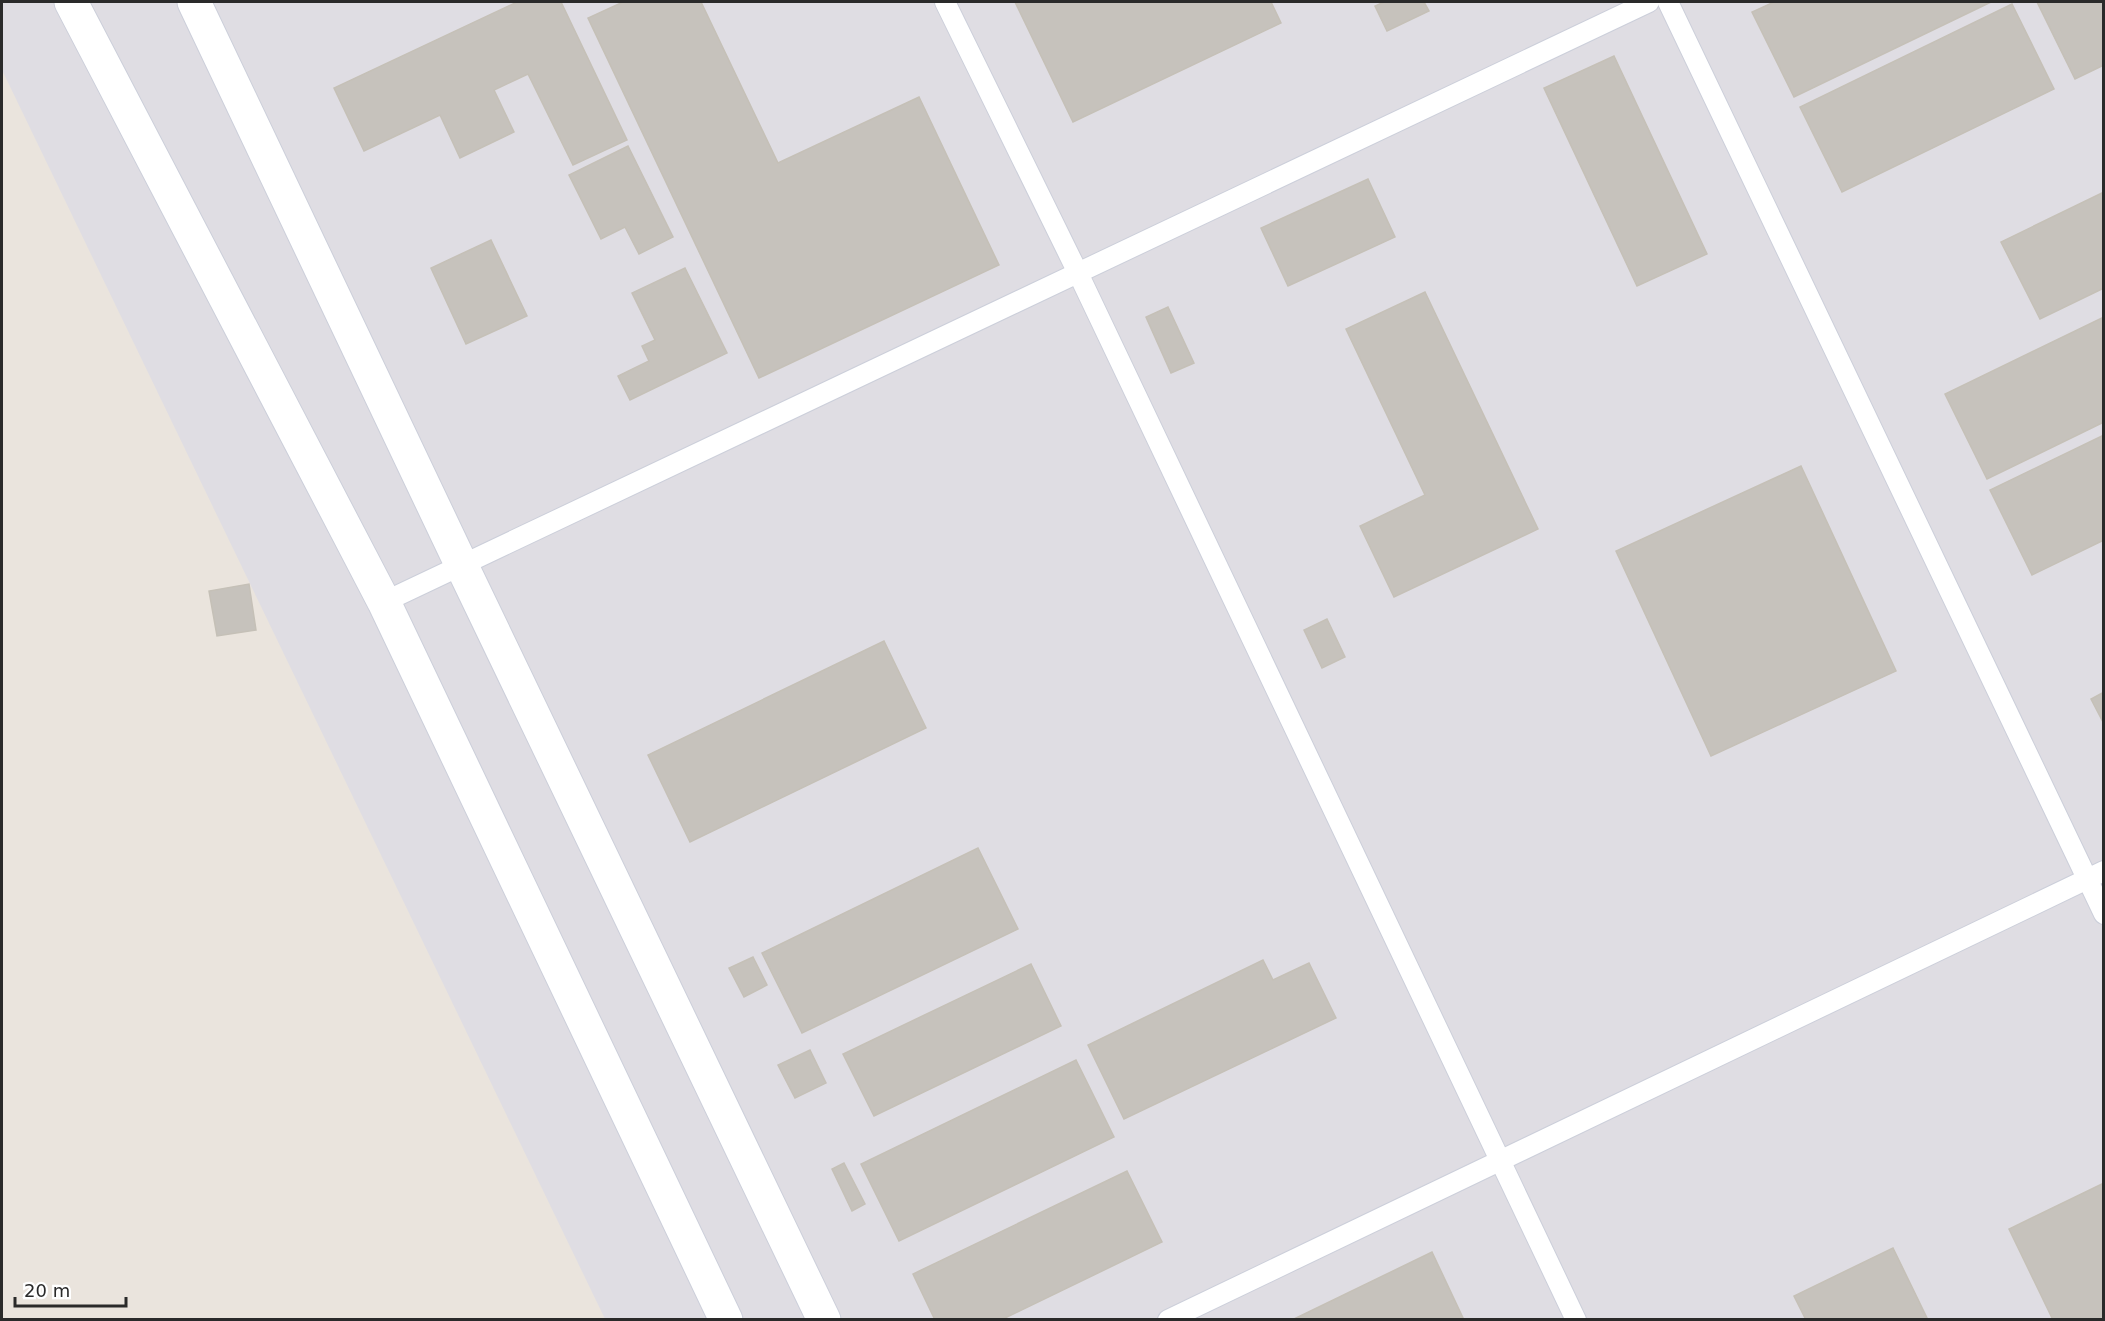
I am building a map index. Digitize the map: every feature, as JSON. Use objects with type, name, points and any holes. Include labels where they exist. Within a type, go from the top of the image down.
[{"type":"street","points":[[70,2],[384,602],[726,1320]]},
{"type":"street","points":[[194,2],[824,1320]]},
{"type":"lane","points":[[945,2],[1078,273],[1576,1320]]},
{"type":"lane","points":[[384,602],[1649,2]]},
{"type":"lane","points":[[1668,2],[2095,875],[2103,914]]},
{"type":"lane","points":[[1168,1320],[2095,875]]},
{"type":"shaded area","points":[[2,2],[2103,2],[2103,1319],[605,1319],[2,70]]},
{"type":"building","points":[[517,2],[561,2],[627,140],[573,165],[528,74],[494,90],[514,132],[460,158],[440,115],[364,151],[334,88]]},
{"type":"building","points":[[623,2],[701,2],[778,163],[919,97],[999,265],[759,378],[588,18]]},
{"type":"building","points":[[1015,2],[1271,2],[1281,23],[1073,122]]},
{"type":"building","points":[[1384,2],[1424,2],[1429,11],[1387,31],[1375,6]]},
{"type":"building","points":[[1774,2],[1991,2],[1794,97],[1752,12]]},
{"type":"building","points":[[2037,2],[2104,2],[2104,65],[2075,79]]},
{"type":"building","points":[[2012,4],[2054,89],[1842,192],[1800,107]]},
{"type":"building","points":[[1614,56],[1707,254],[1637,286],[1544,88]]},
{"type":"building","points":[[628,146],[673,237],[639,254],[625,227],[601,239],[569,175]]},
{"type":"building","points":[[1368,179],[1395,237],[1288,286],[1261,228]]},
{"type":"building","points":[[2104,192],[2104,288],[2040,319],[2001,242]]},
{"type":"building","points":[[491,240],[527,316],[466,344],[431,268]]},
{"type":"building","points":[[685,268],[727,353],[630,400],[618,376],[649,361],[642,346],[655,340],[632,293]]},
{"type":"building","points":[[1425,292],[1538,529],[1394,597],[1360,526],[1425,495],[1346,329]]},
{"type":"building","points":[[1168,307],[1194,363],[1171,373],[1146,317]]},
{"type":"building","points":[[2104,317],[2104,422],[1987,479],[1945,394]]},
{"type":"building","points":[[2104,435],[2104,540],[2032,575],[1990,490]]},
{"type":"building","points":[[1801,466],[1896,671],[1711,756],[1616,551]]},
{"type":"building","points":[[249,584],[256,630],[217,636],[209,591]]},
{"type":"building","points":[[1327,619],[1345,657],[1322,668],[1304,630]]},
{"type":"building","points":[[884,641],[926,728],[690,842],[648,755]]},
{"type":"building","points":[[2104,692],[2104,724],[2091,699]]},
{"type":"building","points":[[978,848],[1018,929],[802,1033],[762,953]]},
{"type":"building","points":[[753,957],[767,985],[744,997],[729,968]]},
{"type":"building","points":[[1263,960],[1273,980],[1309,963],[1336,1018],[1124,1119],[1088,1045]]},
{"type":"building","points":[[1031,964],[1061,1026],[874,1116],[843,1054]]},
{"type":"building","points":[[810,1050],[826,1083],[795,1098],[778,1065]]},
{"type":"building","points":[[1076,1060],[1114,1137],[899,1241],[861,1164]]},
{"type":"building","points":[[844,1163],[865,1204],[852,1211],[832,1169]]},
{"type":"building","points":[[1127,1171],[1162,1242],[1001,1320],[935,1320],[913,1274]]},
{"type":"building","points":[[2104,1183],[2104,1320],[2053,1320],[2009,1229]]},
{"type":"building","points":[[1893,1248],[1928,1320],[1806,1320],[1794,1296]]},
{"type":"building","points":[[1432,1252],[1464,1320],[1292,1320]]}]
